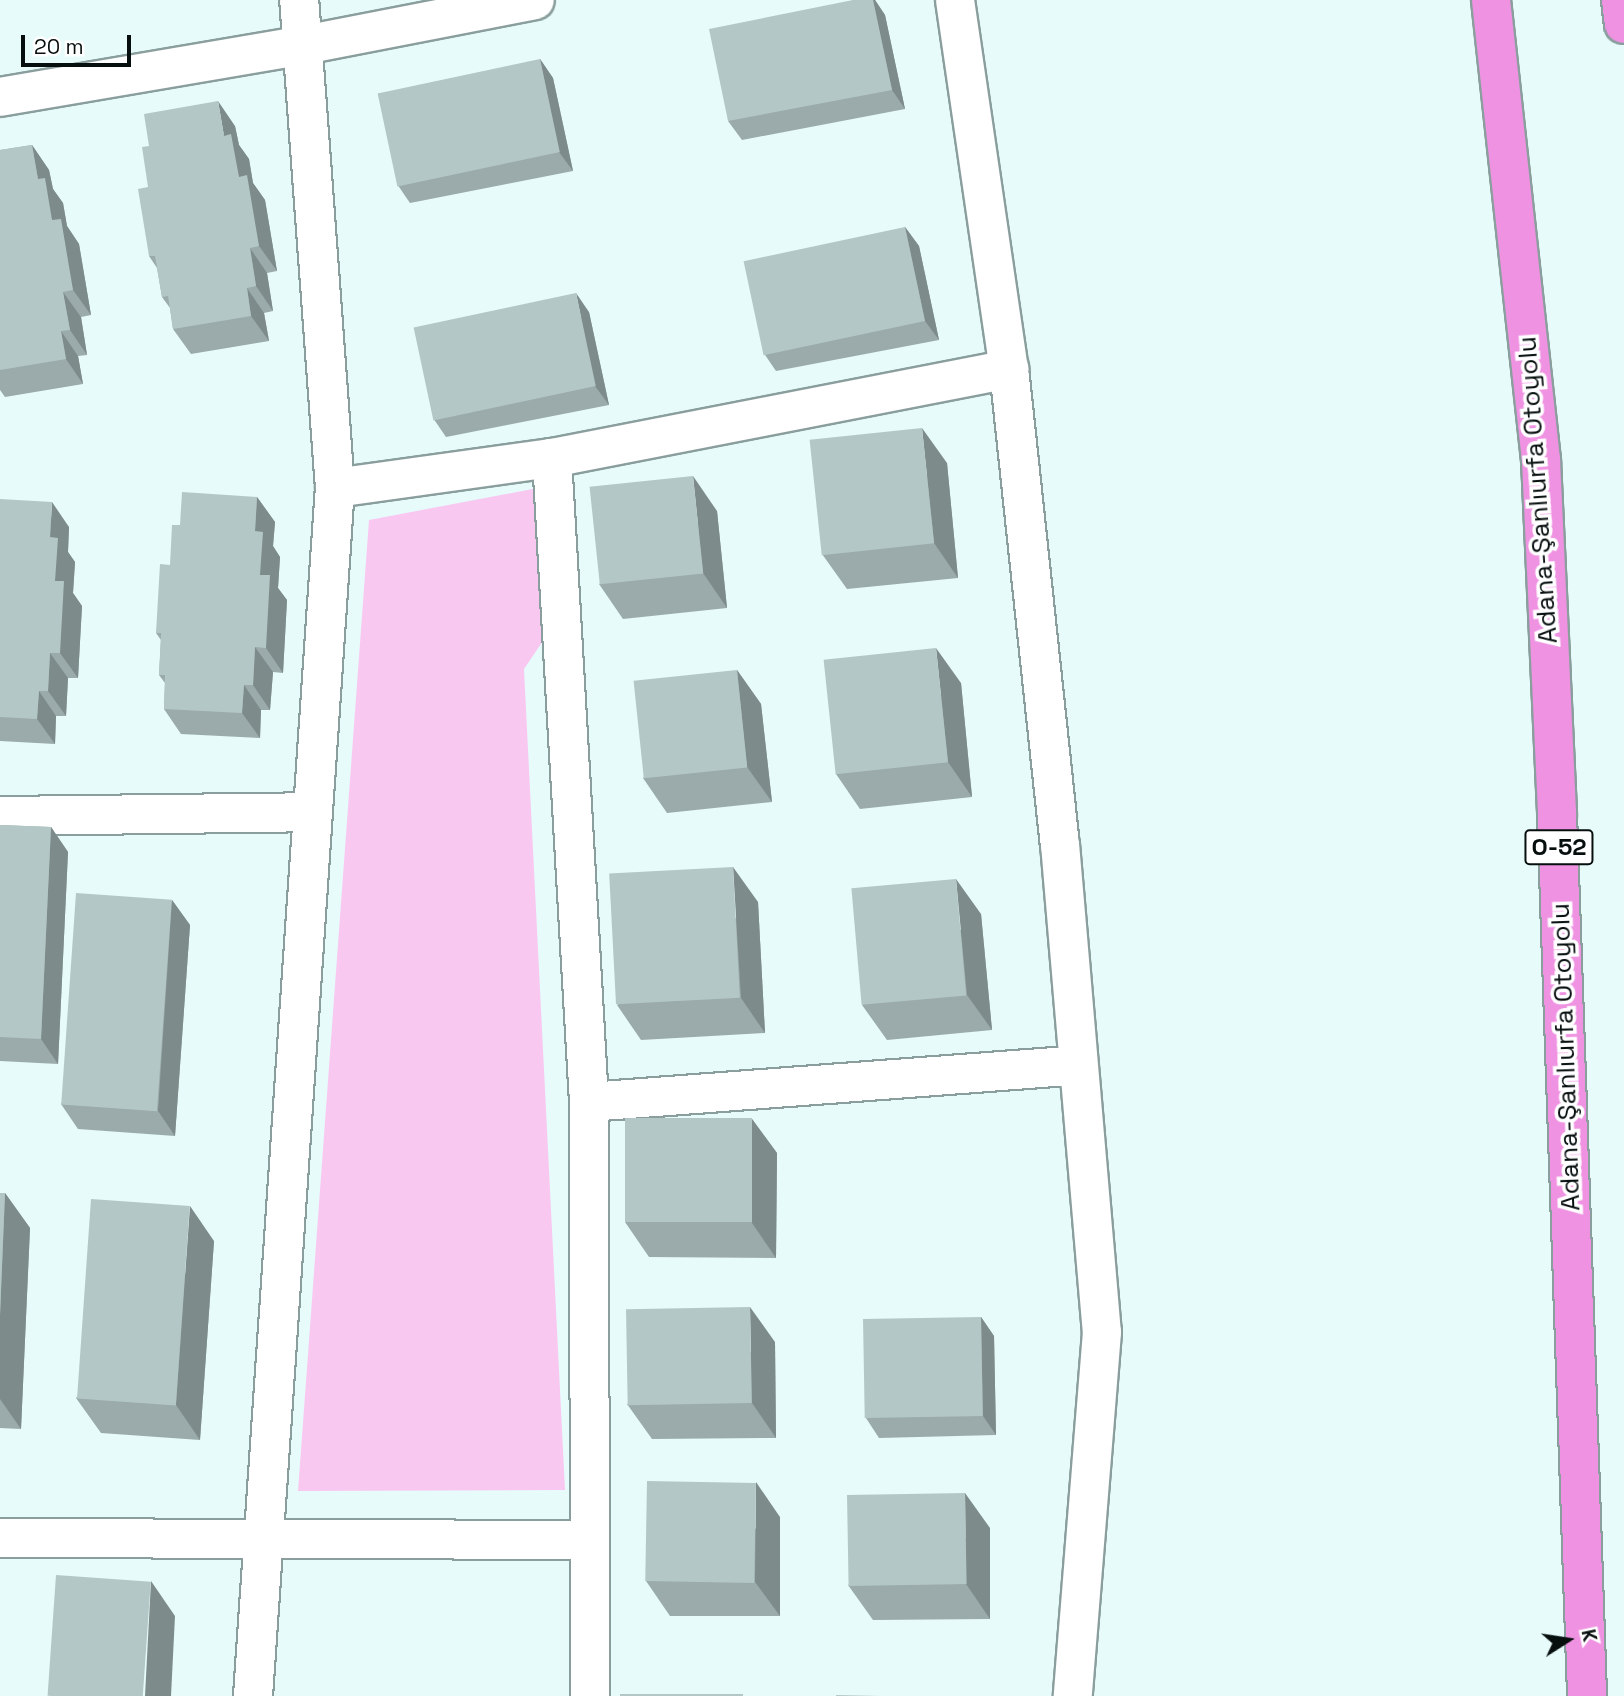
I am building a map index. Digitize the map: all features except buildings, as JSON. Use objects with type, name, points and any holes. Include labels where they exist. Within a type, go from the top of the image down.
[{"type":"highway","name":"Adana-Şanlıurfa Otoyolu","points":[[1491,0],[1541,460],[1559,855],[1587,1696]]},
{"type":"highway","points":[[1621,0],[1624,24]]},
{"type":"street","points":[[253,1696],[310,812],[335,488],[299,0]]},
{"type":"street","points":[[955,0],[1009,369],[1060,844],[1102,1332],[1073,1696]]},
{"type":"street","points":[[0,97],[304,45],[514,2]]},
{"type":"street","points":[[335,488],[552,458],[1009,369]]},
{"type":"street","points":[[552,458],[589,1102],[590,1696]]},
{"type":"street","points":[[0,816],[310,812]]},
{"type":"street","points":[[589,1102],[1078,1065]]},
{"type":"street","points":[[0,1538],[590,1540]]},
{"type":"shaded area","points":[[543,487],[551,629],[524,669],[565,1490],[298,1491],[369,520]]}]
